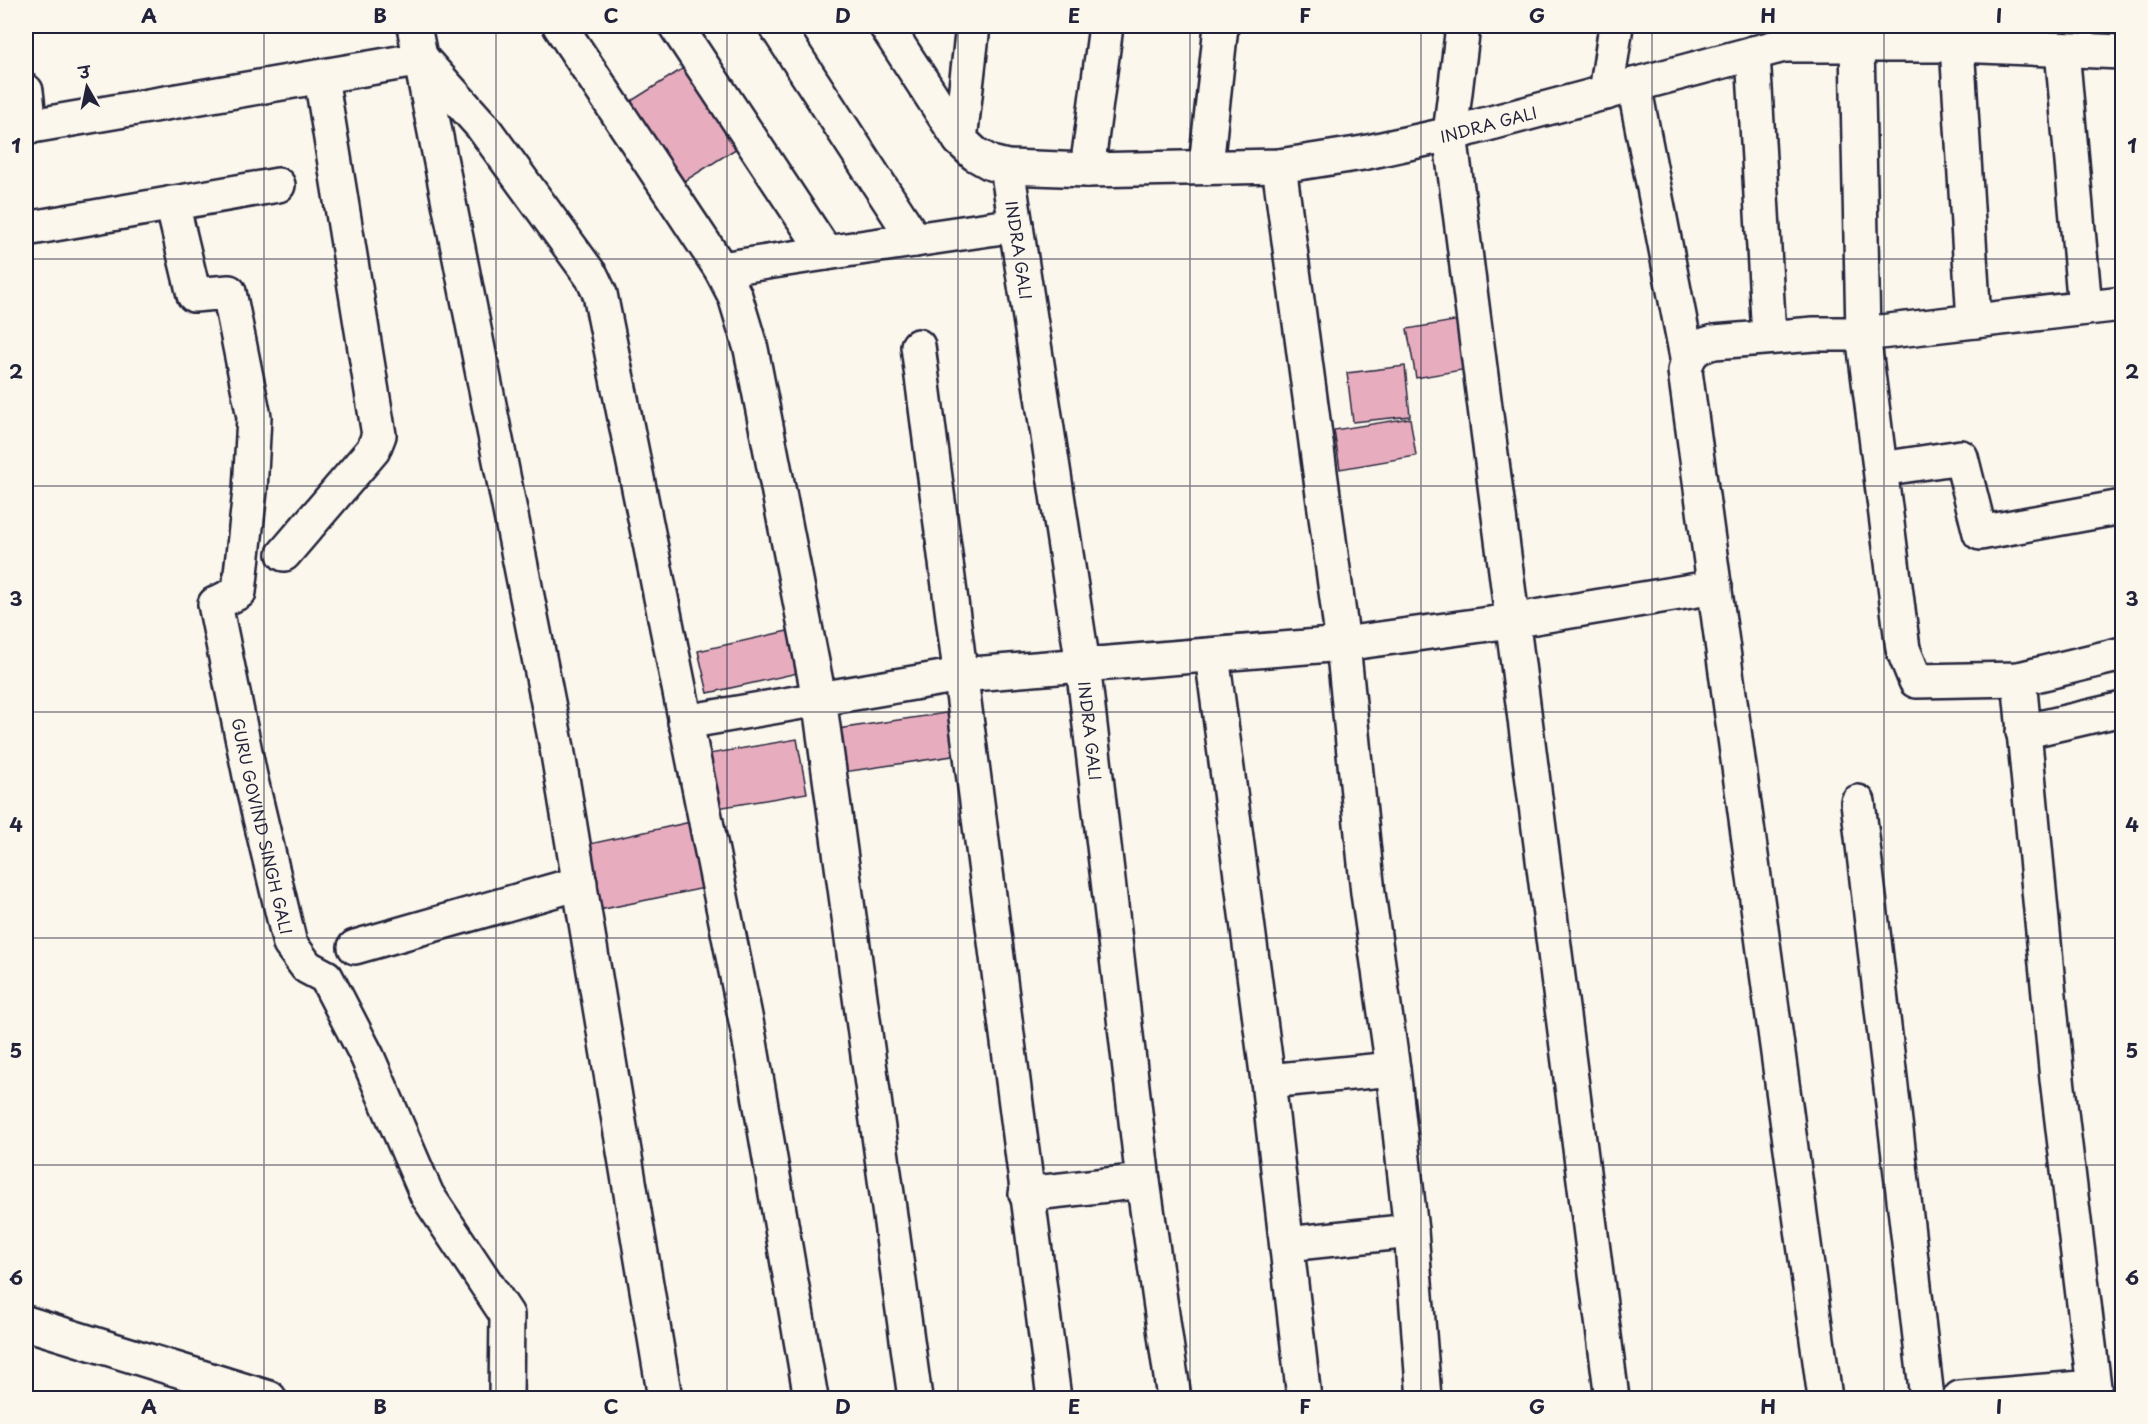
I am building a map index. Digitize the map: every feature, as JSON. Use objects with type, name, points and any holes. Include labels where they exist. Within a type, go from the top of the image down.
[{"type":"street","points":[[414,26],[458,256],[522,564],[580,883],[665,1398]]},
{"type":"street","points":[[560,26],[721,269],[735,296],[751,349],[819,698],[915,1398]]},
{"type":"street","points":[[676,26],[826,253]]},
{"type":"street","points":[[776,26],[915,240]]},
{"type":"street","points":[[886,26],[960,140],[999,165]]},
{"type":"street","points":[[960,140],[973,26]]},
{"type":"street","points":[[1087,170],[1106,26]]},
{"type":"street","points":[[1206,166],[1221,26]]},
{"type":"street","points":[[1463,26],[1450,134],[1612,1398]]},
{"type":"street","points":[[1616,26],[1620,89],[1687,357],[1685,371],[1825,1398]]},
{"type":"street","name":"INDRA GALI","points":[[1174,1398],[1143,1181],[1083,665],[1016,225],[999,165],[1087,170],[1279,166],[1363,153],[1450,134],[1753,53],[1785,35],[1857,45],[1958,35],[2062,50],[2122,52]]},
{"type":"street","points":[[1958,35],[1974,321]]},
{"type":"street","points":[[1857,45],[1863,334],[1903,649],[1916,681],[2019,679],[2122,654]]},
{"type":"street","points":[[2062,50],[2085,308]]},
{"type":"street","points":[[1753,53],[1769,337]]},
{"type":"street","points":[[26,91],[28,127],[422,59]]},
{"type":"street","points":[[422,59],[482,126],[592,277],[600,294],[749,1036],[811,1398]]},
{"type":"street","points":[[284,554],[373,450],[379,435],[321,77]]},
{"type":"street","points":[[1279,166],[1343,644],[1368,892],[1393,1069],[1411,1231],[1424,1398]]},
{"type":"street","points":[[26,230],[278,185]]},
{"type":"street","name":"GURU GOVIND SINGH GALI","points":[[172,203],[194,295],[230,292],[254,417],[250,491],[239,592],[215,604],[250,776],[290,944],[307,966],[326,977],[367,1056],[427,1195],[507,1315],[506,1398]]},
{"type":"street","points":[[721,269],[1016,225]]},
{"type":"street","points":[[1687,357],[1698,347],[1714,342],[1769,337],[1863,334],[2122,304]]},
{"type":"street","points":[[918,346],[1054,1398]]},
{"type":"street","points":[[1881,470],[1960,457],[1980,533],[2122,507]]},
{"type":"street","points":[[685,722],[960,675],[1343,644],[1512,621],[1715,587]]},
{"type":"street","points":[[1212,655],[1268,1081],[1304,1398]]},
{"type":"street","points":[[1962,1398],[2103,1390],[2057,1079],[2019,679]]},
{"type":"street","points":[[2023,732],[2122,709]]},
{"type":"street","points":[[1858,802],[1928,1398]]},
{"type":"street","points":[[355,947],[580,883]]},
{"type":"street","points":[[1268,1081],[1393,1069]]},
{"type":"street","points":[[1026,1194],[1143,1181]]},
{"type":"street","points":[[1287,1244],[1411,1231]]},
{"type":"street","points":[[26,1323],[269,1398]]},
{"type":"building","points":[[690,64],[742,145],[680,184],[628,103]]},
{"type":"building","points":[[1471,318],[1479,367],[1416,378],[1407,329]]},
{"type":"building","points":[[1405,366],[1410,416],[1353,422],[1347,373]]},
{"type":"building","points":[[1410,418],[1416,456],[1340,469],[1334,430]]},
{"type":"building","points":[[801,628],[811,670],[708,693],[698,651]]},
{"type":"building","points":[[952,712],[959,755],[837,773],[831,730]]},
{"type":"building","points":[[797,739],[807,793],[712,809],[703,755]]},
{"type":"building","points":[[700,820],[714,886],[599,910],[585,845]]}]
